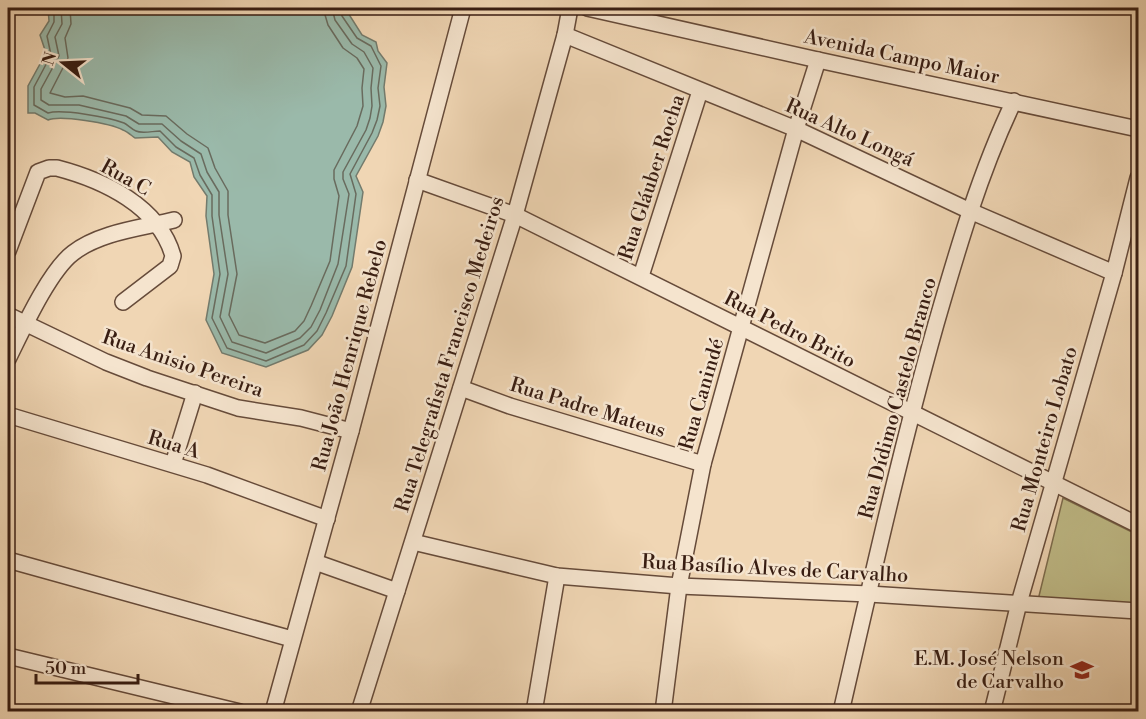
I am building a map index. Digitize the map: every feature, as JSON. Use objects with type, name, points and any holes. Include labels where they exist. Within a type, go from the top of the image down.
[{"type":"street","name":"Rua João Henrique Rebelo","points":[[273,711],[351,431],[463,8]]},
{"type":"street","name":"Rua Telegrafista Francisco Medeiros","points":[[359,711],[515,215],[565,35],[570,8]]},
{"type":"street","name":"Avenida Campo Maior","points":[[587,8],[1138,129]]},
{"type":"street","name":"Rua Alto Longá","points":[[565,35],[796,129],[970,211],[1114,273]]},
{"type":"street","name":"Rua Canindé","points":[[663,711],[679,586],[703,464],[796,129],[818,60]]},
{"type":"street","name":"Rua Gláuber Rocha","points":[[641,276],[700,91]]},
{"type":"street","name":"Rua Dídimo Castelo Branco","points":[[841,711],[912,414],[944,298],[986,165],[1014,101]]},
{"type":"street","name":"Rua C","points":[[8,252],[38,172],[57,168],[108,188],[130,199],[158,224],[171,250],[173,260],[172,264],[158,277],[123,302]]},
{"type":"street","name":"Rua Monteiro Lobato","points":[[992,711],[1018,603],[1114,273],[1138,178]]},
{"type":"street","name":"Rua Pedro Brito","points":[[417,180],[515,215],[1138,525]]},
{"type":"street","points":[[8,359],[41,295],[61,264],[74,252],[93,242],[174,220]]},
{"type":"street","name":"Rua Anisio Pereira","points":[[8,315],[117,367],[238,408],[301,418],[351,431]]},
{"type":"street","name":"Rua Padre Mateus","points":[[461,388],[510,406],[703,464]]},
{"type":"street","points":[[173,464],[195,393]]},
{"type":"street","name":"Rua A","points":[[8,414],[173,464],[327,519]]},
{"type":"street","name":"Rua Basílio Alves de Carvalho","points":[[413,542],[557,576],[679,586],[869,594],[1138,611]]},
{"type":"street","points":[[8,560],[292,639]]},
{"type":"street","points":[[315,562],[397,591]]},
{"type":"street","points":[[534,711],[557,576]]},
{"type":"street","points":[[8,656],[240,711]]},
{"type":"shaded area","points":[[1063,498],[1138,535],[1138,604],[1038,600]]},
{"type":"water","points":[[48,8],[345,8],[362,35],[376,42],[378,51],[387,63],[384,87],[386,106],[378,136],[356,176],[363,192],[352,267],[322,335],[308,350],[266,367],[222,353],[206,320],[214,274],[206,216],[207,196],[194,177],[190,162],[172,152],[158,137],[135,138],[117,127],[74,119],[48,120],[35,113],[28,113],[28,86],[46,53],[40,35],[49,21]]},
{"type":"place","name":"E.M. José Nelson de Carvalho","points":[[1082,670]]}]
